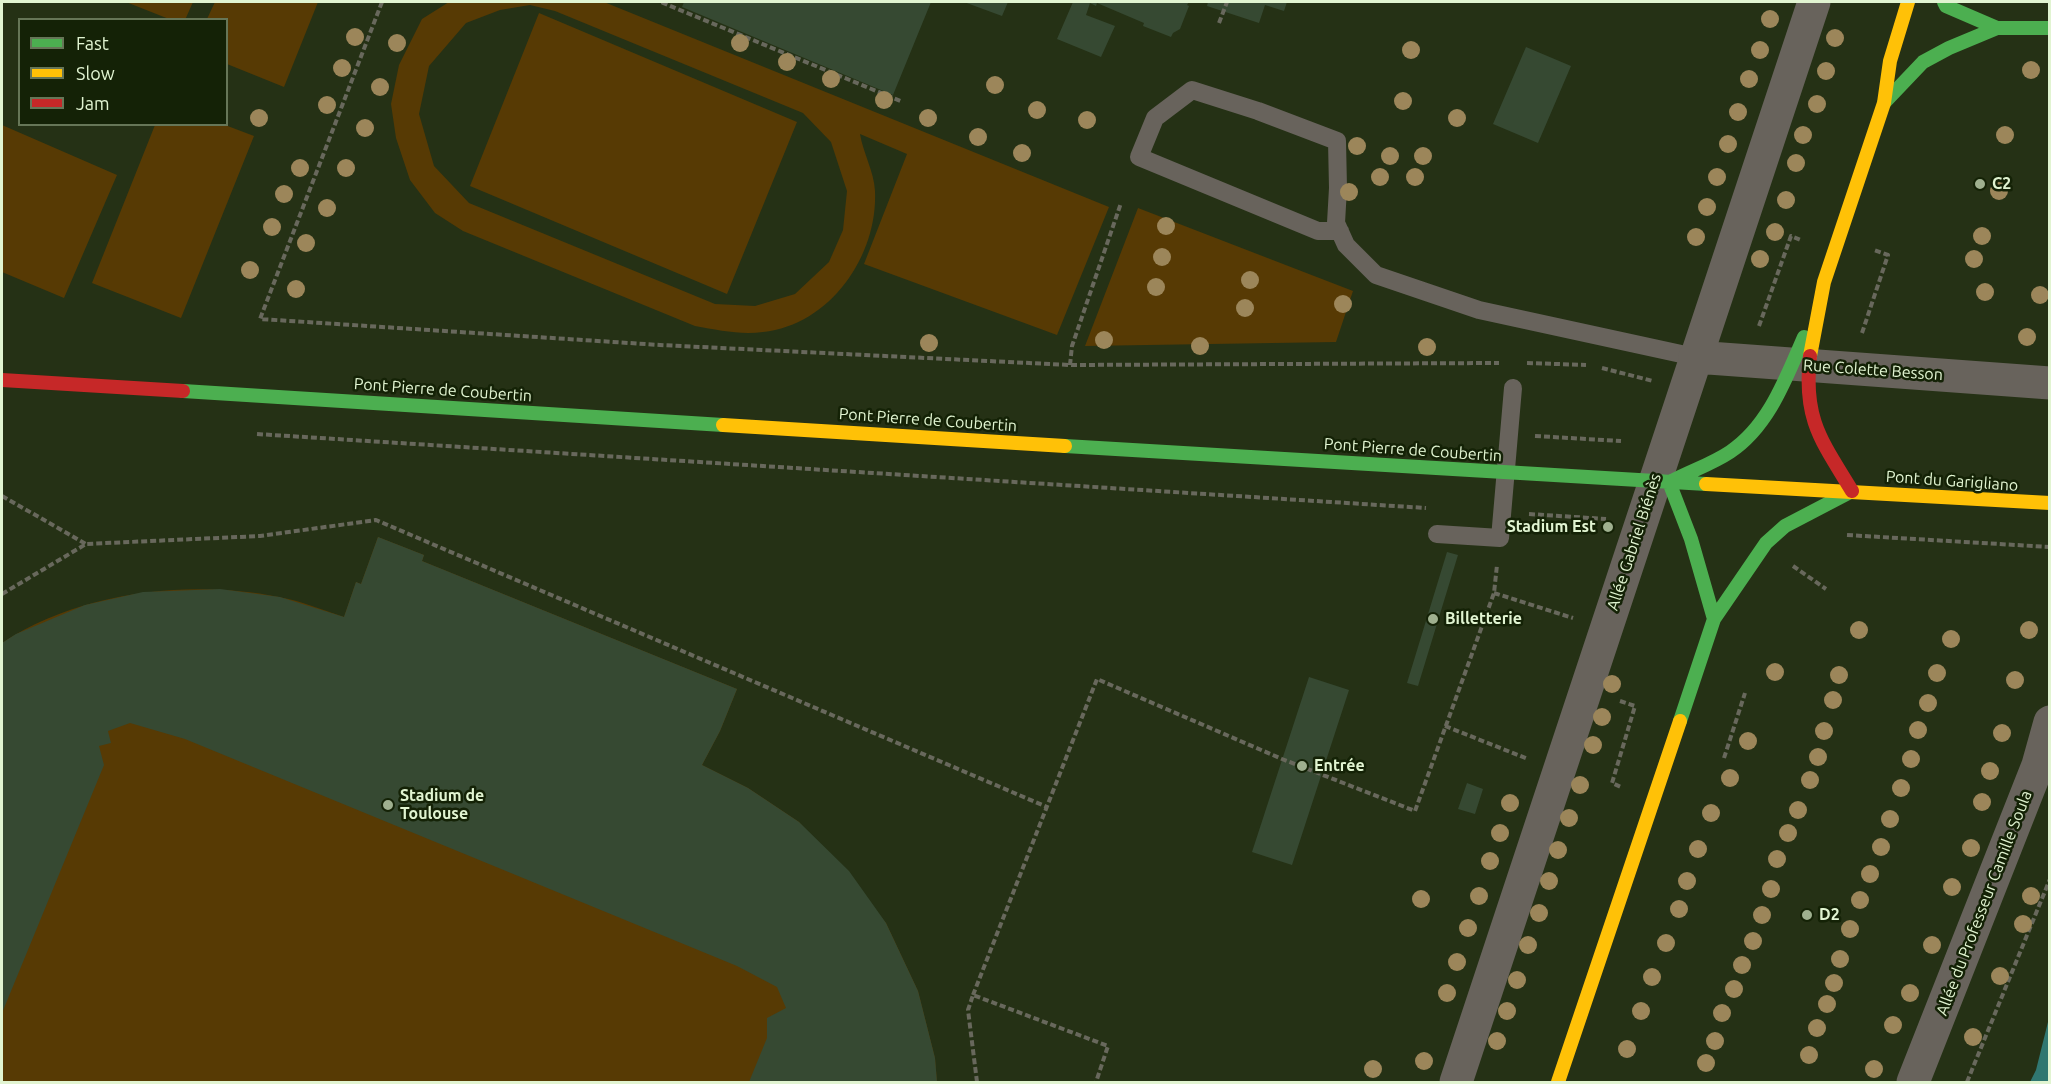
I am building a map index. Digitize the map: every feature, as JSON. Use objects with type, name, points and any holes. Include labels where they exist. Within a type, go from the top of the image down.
[{"type":"main road","points":[[1558,1083],[1714,619],[1766,543],[1785,526],[1852,491],[1821,437],[1812,416],[1807,389],[1817,311],[1824,282],[1884,103],[1890,60],[1908,2]]},
{"type":"main road","points":[[1944,2],[1946,6],[1997,28]]},
{"type":"main road","points":[[1884,103],[1923,62],[1949,48],[1997,28],[2049,28]]},
{"type":"main road","points":[[1714,619],[1691,539],[1659,488],[1730,452],[1751,433],[1781,388],[1817,311]]},
{"type":"main road","name":"Pont Pierre de Coubertin","points":[[2,380],[1659,488],[1852,491]]},
{"type":"main road","name":"Pont du Garigliano","points":[[1852,491],[2049,503]]},
{"type":"street","name":"Allée Gabriel Biénès","points":[[1456,1083],[1606,628],[1659,488],[1684,389],[1814,2]]},
{"type":"street","name":"Rue Colette Besson","points":[[1695,357],[2049,383]]},
{"type":"street","name":"Allée du Professeur Camille Soula","points":[[1913,1083],[2038,765],[2049,722]]},
{"type":"lane","points":[[1340,231],[1318,231],[1139,157],[1155,118],[1192,90],[1258,111],[1337,141],[1336,224],[1340,231],[1346,245],[1376,274],[1479,310],[1695,357]]},
{"type":"lane","points":[[1437,534],[1500,538],[1513,388]]},
{"type":"lane","points":[[1482,484],[1659,488]]},
{"type":"path","points":[[382,2],[260,319],[660,345],[1070,364],[1500,363]]},
{"type":"path","points":[[664,2],[903,102]]},
{"type":"path","points":[[1219,23],[1227,2]]},
{"type":"path","points":[[1070,364],[1072,346],[1121,203]]},
{"type":"path","points":[[1769,296],[1791,236]]},
{"type":"path","points":[[1870,309],[1888,255],[1874,250]]},
{"type":"path","points":[[1524,363],[1590,365]]},
{"type":"path","points":[[1602,368],[1684,389]]},
{"type":"path","points":[[251,434],[1430,508]]},
{"type":"path","points":[[2,496],[86,544]]},
{"type":"path","points":[[1525,514],[1608,519]]},
{"type":"path","points":[[2,594],[86,544],[260,536],[376,520],[1047,807]]},
{"type":"path","points":[[1844,536],[2049,547]]},
{"type":"path","points":[[977,1083],[968,1010],[1097,680],[1282,759],[1415,811],[1494,592],[1500,538]]},
{"type":"path","points":[[1494,592],[1606,628]]},
{"type":"path","points":[[1724,759],[1745,693]]},
{"type":"path","points":[[1612,783],[1635,706]]},
{"type":"path","points":[[1445,726],[1558,770]]},
{"type":"path","points":[[1968,1083],[2049,879]]},
{"type":"path","points":[[973,995],[1108,1046],[1096,1083]]},
{"type":"shaded area","points":[[126,2],[193,2],[186,18],[166,18]]},
{"type":"shaded area","points":[[215,2],[318,2],[284,87],[228,64],[228,18],[207,18]]},
{"type":"shaded area","points":[[449,2],[604,2],[1109,207],[1057,335],[864,264],[907,154],[860,134],[874,184],[874,215],[859,262],[845,283],[829,301],[809,316],[787,327],[746,333],[695,326],[463,231],[435,213],[410,180],[396,138],[391,104],[399,65],[422,19]],"holes":[[[530,5],[555,11],[803,113],[831,142],[847,191],[843,230],[829,262],[795,294],[755,306],[715,304],[469,203],[434,166],[419,114],[429,66],[466,23],[500,10]]]},
{"type":"shaded area","points":[[539,13],[797,122],[727,294],[470,186]]},
{"type":"shaded area","points":[[2,125],[117,175],[64,298],[2,272]]},
{"type":"shaded area","points":[[155,126],[228,126],[254,136],[181,318],[92,283]]},
{"type":"shaded area","points":[[1138,208],[1353,291],[1336,342],[1085,346]]},
{"type":"shaded area","name":"Stadium de Toulouse","points":[[378,537],[424,555],[422,561],[737,689],[720,731],[702,765],[748,788],[799,822],[886,923],[918,991],[935,1058],[937,1082],[2,1082],[2,643],[65,612],[100,601],[172,590],[208,589],[279,597],[344,617],[356,582],[361,584]]},
{"type":"water","points":[[2049,1018],[2049,1082],[2030,1082],[2036,1070]]},
{"type":"building","points":[[684,2],[931,2],[893,95],[682,7]]},
{"type":"building","points":[[964,2],[1008,2],[1002,16]]},
{"type":"building","points":[[1073,2],[1189,2],[1187,5],[1189,6],[1180,29],[1171,37],[1097,3],[1096,6],[1090,3],[1086,15],[1115,26],[1101,57],[1057,39]]},
{"type":"building","points":[[1208,2],[1287,2],[1284,11],[1265,5],[1259,23],[1207,6]]},
{"type":"building","points":[[1526,47],[1571,66],[1538,143],[1493,124]]},
{"type":"building","points":[[378,537],[424,555],[422,561],[737,689],[720,731],[702,765],[748,788],[799,822],[849,871],[886,923],[918,991],[935,1058],[937,1082],[749,1082],[767,1038],[767,1018],[786,1008],[777,987],[737,966],[185,739],[130,723],[108,731],[111,743],[99,746],[104,765],[2,1013],[2,643],[16,634],[85,605],[143,592],[220,589],[280,597],[344,617],[356,582],[361,584]]},
{"type":"building","name":"Billetterie","points":[[1447,552],[1458,555],[1418,686],[1407,683]]},
{"type":"building","name":"Entrée","points":[[1309,677],[1349,690],[1292,865],[1252,852]]},
{"type":"building","points":[[1467,783],[1483,789],[1475,814],[1458,809]]},
{"type":"traffic: fast","points":[[1944,2],[1946,6],[1997,28]]},
{"type":"traffic: fast","points":[[1884,103],[1923,62],[1949,48],[1997,28],[2050,28]]},
{"type":"traffic: fast","points":[[1672,481],[1716,460],[1744,441],[1766,415],[1775,400],[1804,337]]},
{"type":"traffic: fast","points":[[183,391],[723,425]]},
{"type":"traffic: fast","points":[[1065,446],[1706,484]]},
{"type":"traffic: fast","points":[[1669,482],[1691,539],[1714,619]]},
{"type":"traffic: fast","points":[[1680,721],[1714,619],[1766,543],[1785,526],[1852,491]]},
{"type":"traffic: slow","points":[[1810,356],[1824,282],[1884,103],[1890,61],[1908,2]]},
{"type":"traffic: slow","points":[[723,425],[1065,446]]},
{"type":"traffic: slow","points":[[1706,484],[2050,503]]},
{"type":"traffic: slow","points":[[1558,1082],[1680,721]]},
{"type":"traffic: jam","points":[[1810,356],[1809,396],[1812,413],[1823,442],[1852,491]]},
{"type":"traffic: jam","points":[[2,380],[183,391]]},
{"type":"place","name":"C2","points":[[1980,184]]},
{"type":"place","name":"Stadium Est","points":[[1608,527]]},
{"type":"place","name":"Billetterie","points":[[1433,619]]},
{"type":"place","name":"Entrée","points":[[1302,766]]},
{"type":"place","name":"Stadium de Toulouse","points":[[388,805]]},
{"type":"place","name":"D2","points":[[1807,915]]}]
